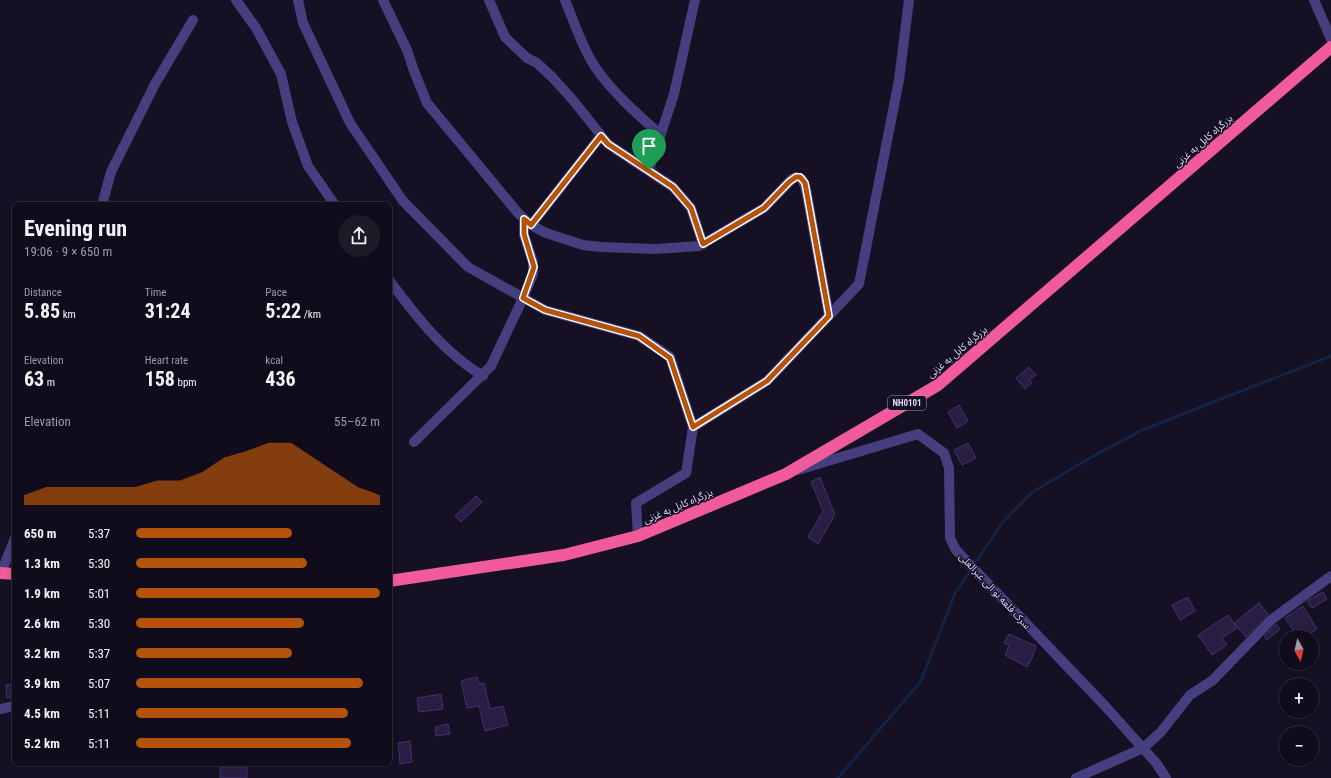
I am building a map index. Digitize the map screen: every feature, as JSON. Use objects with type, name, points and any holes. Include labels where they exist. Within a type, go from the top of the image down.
[{"type":"highway","name":"بزرگراه کابل به غزنی","points":[[392,581],[564,555],[638,536],[786,474],[938,385],[1331,47]]},
{"type":"highway","points":[[1,573],[12,574]]},
{"type":"street","points":[[236,0],[256,28],[281,74],[292,122],[308,166],[333,202]]},
{"type":"street","points":[[298,0],[303,23],[350,123],[403,201],[468,267],[545,310],[639,336],[670,358],[693,427],[686,473],[636,503],[638,536]]},
{"type":"street","points":[[383,0],[407,50],[427,103],[486,175],[528,222],[546,233],[583,245],[655,249],[685,248],[703,244],[764,208],[792,179],[796,177],[802,179],[806,189],[829,316]]},
{"type":"street","points":[[489,0],[506,37],[514,47],[527,58],[537,63],[552,77],[572,99],[608,144],[673,187],[691,208],[703,244]]},
{"type":"street","points":[[565,0],[594,66],[634,112],[661,135]]},
{"type":"street","points":[[649,170],[674,94],[695,0]]},
{"type":"street","points":[[693,427],[767,381],[859,284],[899,80],[909,0]]},
{"type":"street","points":[[1314,0],[1331,39]]},
{"type":"street","points":[[103,202],[111,172],[155,84],[193,20]]},
{"type":"street","points":[[414,442],[491,366],[523,298],[534,267],[524,234],[528,222],[601,136]]},
{"type":"street","points":[[392,284],[443,346],[465,366],[482,376]]},
{"type":"street","name":"سرک قلعه نو الی عبرالعلی","points":[[786,474],[918,434],[944,453],[949,468],[950,538],[956,550],[1143,748],[1157,764],[1166,778]]},
{"type":"street","points":[[1,573],[12,546]]},
{"type":"street","points":[[1076,778],[1143,748],[1160,733],[1190,695],[1213,680],[1272,620],[1331,576]]},
{"type":"street","points":[[0,709],[12,707]]},
{"type":"building","points":[[1029,367],[1036,375],[1029,380],[1032,383],[1025,389],[1016,378]]},
{"type":"building","points":[[959,405],[968,421],[957,428],[948,412]]},
{"type":"building","points":[[968,443],[976,458],[962,465],[954,450]]},
{"type":"building","points":[[820,477],[835,515],[818,544],[808,537],[823,511],[811,482]]},
{"type":"building","points":[[476,496],[482,502],[461,522],[455,516]]},
{"type":"building","points":[[1323,592],[1327,599],[1312,608],[1307,601]]},
{"type":"building","points":[[1188,597],[1195,611],[1180,620],[1172,605]]},
{"type":"building","points":[[1259,603],[1268,614],[1246,637],[1234,623]]},
{"type":"building","points":[[1303,606],[1317,629],[1293,630],[1285,618]]},
{"type":"building","points":[[1228,615],[1237,628],[1222,638],[1227,645],[1212,655],[1198,635]]},
{"type":"building","points":[[1276,624],[1280,629],[1267,640],[1264,636]]},
{"type":"building","points":[[1009,634],[1036,646],[1027,667],[1005,655],[1009,645],[1004,643]]},
{"type":"building","points":[[477,677],[479,684],[484,683],[490,709],[503,706],[508,725],[485,731],[479,706],[467,708],[461,681]]},
{"type":"building","points":[[12,684],[12,697],[7,698],[6,685]]},
{"type":"building","points":[[441,694],[443,709],[419,712],[417,698]]},
{"type":"building","points":[[448,724],[450,734],[436,736],[435,727]]},
{"type":"building","points":[[410,741],[412,762],[400,764],[398,743]]},
{"type":"building","points":[[220,767],[247,767],[247,778],[220,778]]},
{"type":"waterway","points":[[838,778],[921,681],[955,593],[1003,522],[1031,493],[1088,459],[1142,430],[1331,356]]},
{"type":"route","points":[[601,136],[608,144],[649,170],[673,187],[691,208],[703,244],[764,208],[792,179],[800,177],[805,183],[829,316],[767,381],[693,427],[670,358],[639,336],[545,310],[523,298],[528,288],[534,267],[524,234],[524,219],[531,225],[601,136]]}]
